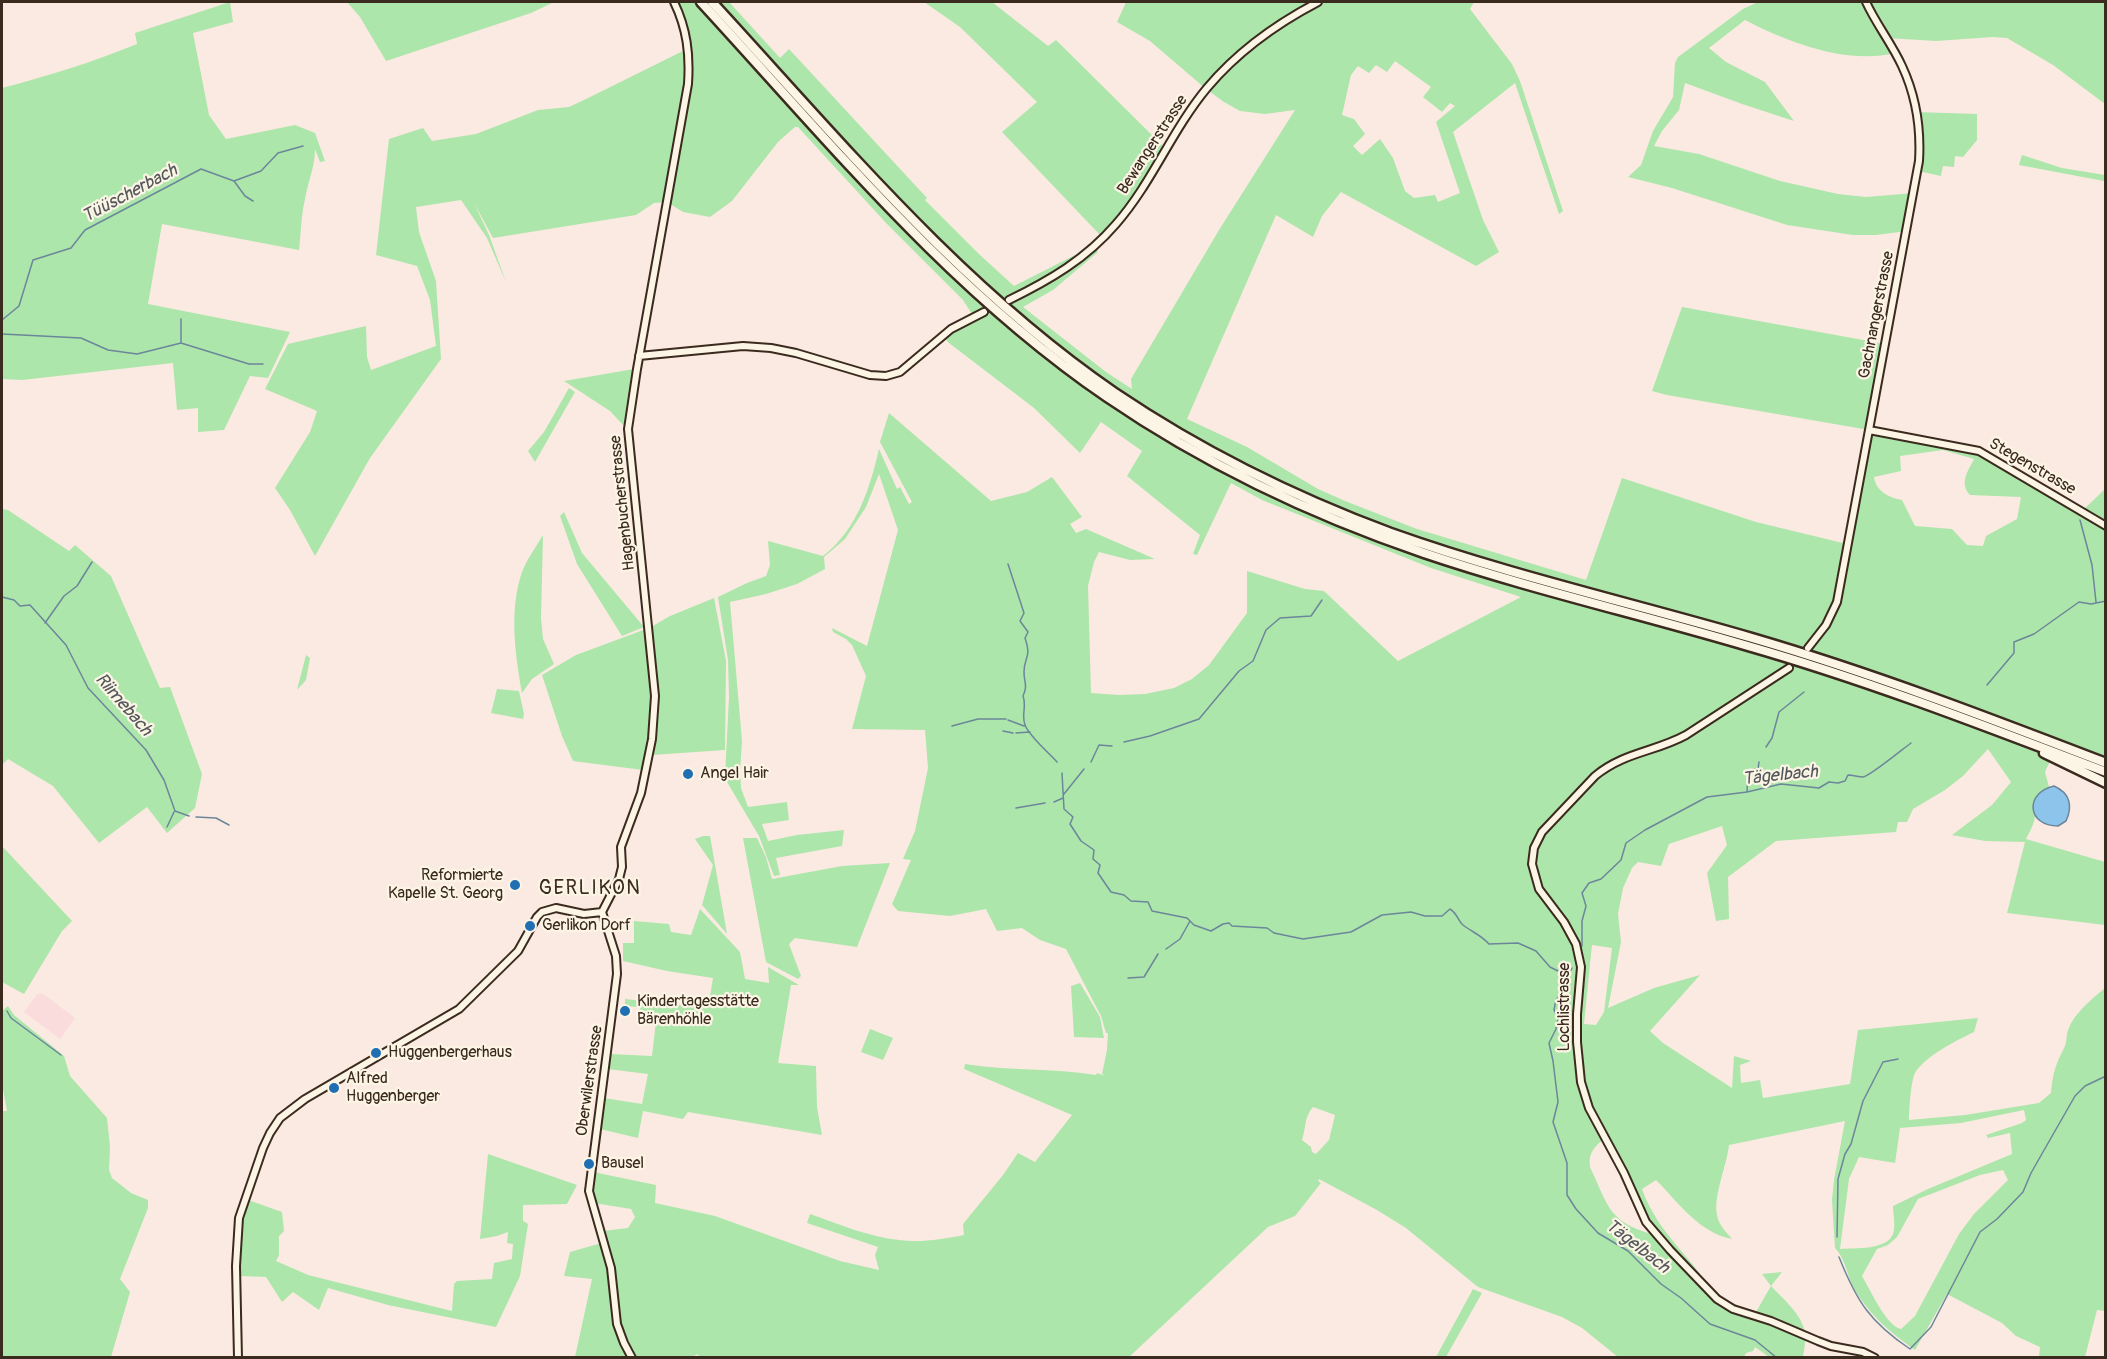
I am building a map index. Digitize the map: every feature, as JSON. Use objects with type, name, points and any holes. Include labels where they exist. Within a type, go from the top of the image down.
[{"type":"highway","points":[[701,2],[883,202],[979,296],[1028,338],[1082,379],[1158,430],[1208,459],[1313,511],[1422,552],[1521,583],[1795,660],[1905,696],[2106,772]]},
{"type":"highway","points":[[712,2],[889,197],[986,291],[1089,374],[1166,425],[1216,454],[1309,500],[1419,542],[1513,572],[1816,657],[1935,698],[2106,763]]},
{"type":"highway","points":[[2012,736],[2074,770],[2106,783]]},
{"type":"street","name":"Hagenbucherstrasse","points":[[602,912],[619,879],[622,867],[621,847],[641,793],[654,717],[655,696],[649,626],[628,429],[639,356],[686,102],[690,51],[686,32],[674,2]]},
{"type":"street","name":"Bewangerstrasse","points":[[1009,300],[1072,266],[1094,248],[1118,223],[1188,112],[1217,77],[1251,44],[1291,16],[1318,2]]},
{"type":"street","name":"Gachnangerstrasse","points":[[1808,648],[1818,638],[1837,602],[1918,171],[1918,126],[1910,86],[1902,65],[1866,2]]},
{"type":"street","points":[[639,356],[743,346],[771,348],[796,352],[870,375],[886,376],[900,372],[951,328],[984,312]]},
{"type":"street","name":"Stegenstrasse","points":[[1869,430],[1979,451],[2106,525]]},
{"type":"street","name":"Lochlistrasse","points":[[1789,668],[1686,735],[1673,742],[1622,758],[1595,776],[1550,822],[1537,839],[1533,856],[1533,874],[1539,889],[1564,922],[1576,944],[1581,967],[1577,1042],[1584,1095],[1646,1222],[1703,1287],[1733,1309],[1771,1321],[1824,1344],[1863,1352],[1875,1358]]},
{"type":"street","points":[[238,1358],[236,1266],[239,1218],[263,1148],[280,1118],[305,1099],[459,1009],[518,951],[535,920],[543,912],[556,908],[584,914],[602,912]]},
{"type":"street","name":"Oberwilerstrasse","points":[[602,912],[616,956],[617,974],[589,1191],[611,1268],[617,1324],[632,1358]]},
{"type":"shaded area","points":[[38,993],[45,995],[75,1018],[60,1039],[24,1012]]},
{"type":"green space","points":[[230,2],[233,22],[193,33],[209,115],[226,139],[295,125],[315,133],[325,161],[320,162],[315,149],[306,192],[299,250],[162,224],[148,304],[290,332],[268,378],[250,376],[224,430],[198,432],[198,408],[177,410],[173,363],[22,380],[2,379],[2,88],[120,51],[137,44],[135,33]]},
{"type":"green space","points":[[347,2],[554,2],[531,13],[386,61],[360,17]]},
{"type":"green space","points":[[674,2],[729,2],[780,58],[789,49],[927,198],[925,200],[1014,286],[1077,254],[1100,235],[1002,132],[1037,102],[960,27],[924,2],[992,2],[1048,46],[1056,40],[1166,149],[1134,199],[1094,248],[1098,252],[1053,290],[1023,307],[1106,372],[1132,389],[1131,379],[1219,230],[1295,110],[1265,114],[1240,111],[1224,102],[1150,41],[1117,22],[1126,2],[1474,2],[1470,9],[1512,64],[1520,81],[1563,211],[1559,214],[1515,83],[1453,132],[1483,220],[1499,252],[1476,266],[1341,192],[1322,216],[1313,237],[1276,215],[1187,419],[1247,447],[1318,489],[1345,501],[1417,529],[1586,580],[1622,478],[1756,522],[1847,544],[1869,430],[1979,451],[2082,511],[2105,489],[2105,756],[2060,739],[2045,772],[2049,787],[2037,795],[2034,821],[2026,839],[2105,862],[2105,925],[2007,913],[2025,842],[1985,841],[1952,835],[1992,805],[2011,782],[1988,749],[1963,776],[1913,809],[1907,822],[1898,822],[1896,832],[1776,841],[1728,877],[1729,919],[1716,921],[1707,873],[1727,845],[1722,826],[1669,844],[1661,866],[1638,862],[1632,868],[1623,888],[1618,914],[1621,942],[1608,1008],[1654,988],[1700,975],[1650,1031],[1663,1043],[1732,1088],[1734,1056],[1751,1061],[1740,1065],[1741,1083],[1760,1080],[1763,1098],[1850,1084],[1858,1030],[1978,1018],[1974,1032],[1950,1044],[1919,1067],[1911,1089],[1909,1120],[1965,1115],[2039,1103],[2051,1093],[2058,1060],[2074,1018],[2105,988],[2105,1311],[2097,1310],[2085,1357],[2039,1357],[2040,1347],[2016,1336],[2002,1323],[1947,1294],[1915,1350],[1882,1323],[1855,1290],[1842,1257],[1835,1248],[1832,1200],[1845,1121],[1729,1145],[1716,1207],[1719,1222],[1732,1239],[1720,1236],[1699,1223],[1656,1180],[1642,1189],[1664,1230],[1707,1283],[1722,1297],[1756,1312],[1771,1286],[1800,1319],[1805,1333],[1803,1357],[1769,1357],[1755,1347],[1744,1357],[1618,1357],[1582,1328],[1562,1317],[1478,1287],[1406,1228],[1319,1179],[1321,1183],[1295,1216],[1268,1227],[1129,1357],[699,1358],[698,1354],[689,1358],[575,1357],[592,1279],[564,1276],[570,1252],[605,1242],[603,1231],[628,1228],[635,1217],[631,1209],[594,1203],[591,1188],[593,1172],[656,1185],[655,1203],[715,1216],[840,1261],[879,1270],[875,1255],[878,1247],[807,1223],[810,1214],[865,1233],[899,1240],[923,1241],[964,1235],[963,1224],[1018,1153],[1035,1162],[1072,1115],[964,1069],[965,1064],[1096,1075],[1097,1073],[1105,1076],[1102,1074],[1108,1033],[1066,949],[1040,940],[1022,928],[997,931],[986,909],[950,916],[898,911],[892,904],[911,860],[903,859],[915,831],[928,768],[925,730],[852,729],[866,676],[852,645],[833,632],[832,628],[867,646],[898,530],[879,474],[866,507],[845,539],[824,557],[825,569],[797,584],[730,602],[742,741],[741,788],[748,807],[787,802],[789,820],[762,824],[768,841],[844,830],[842,846],[776,858],[780,875],[774,876],[759,836],[725,776],[729,697],[728,660],[718,597],[766,576],[770,565],[768,541],[823,556],[835,546],[845,534],[860,507],[879,449],[897,489],[900,487],[909,504],[912,502],[880,442],[889,413],[991,501],[1027,492],[1052,477],[1082,517],[1070,524],[1076,533],[1086,529],[1155,559],[1130,560],[1099,552],[1094,562],[1088,586],[1091,693],[1145,694],[1174,688],[1192,679],[1209,665],[1247,613],[1247,571],[1305,589],[1324,591],[1398,661],[1521,597],[1431,568],[1262,500],[1231,483],[1197,555],[1193,554],[1200,535],[1127,476],[1142,451],[1101,422],[1080,453],[1034,408],[949,343],[942,335],[974,317],[963,300],[887,224],[798,127],[778,142],[732,201],[710,217],[683,212],[667,202],[654,203],[636,215],[493,238],[474,203],[489,235],[506,282],[487,238],[461,200],[416,207],[419,232],[436,281],[441,359],[370,458],[315,556],[275,488],[310,432],[317,411],[265,389],[288,344],[366,326],[367,357],[371,370],[436,346],[430,300],[417,266],[376,255],[389,139],[423,128],[432,141],[476,134],[538,110],[569,107],[689,48]],"holes":[[[1395,61],[1431,87],[1423,97],[1442,112],[1450,103],[1455,106],[1436,122],[1460,193],[1438,202],[1435,195],[1414,198],[1405,191],[1393,158],[1380,139],[1362,155],[1353,146],[1365,134],[1354,119],[1342,115],[1351,75],[1358,66],[1369,73],[1376,65],[1387,72]],[[1943,450],[1974,459],[1965,482],[1970,495],[2021,497],[2017,519],[1986,536],[1983,546],[1967,545],[1952,529],[1915,526],[1902,500],[1884,493],[1875,482],[1874,477],[1901,471],[1900,456]],[[1592,945],[1612,948],[1604,1012],[1596,1025],[1584,1024]],[[1313,1107],[1335,1115],[1329,1140],[1316,1154],[1302,1140],[1308,1115]],[[2024,1110],[2026,1120],[1986,1135],[1988,1138],[2010,1133],[2012,1154],[1893,1206],[1894,1231],[1890,1239],[1878,1246],[1840,1249],[1849,1179],[1859,1157],[1895,1163],[1900,1128],[1961,1123]],[[1605,1138],[1655,1235],[1628,1225],[1612,1211],[1590,1167],[1591,1154]],[[2003,1170],[2008,1180],[1974,1214],[1959,1234],[1915,1316],[1901,1329],[1884,1314],[1862,1276],[1877,1249],[1888,1245],[1897,1237],[1918,1199],[1980,1175]]]},
{"type":"green space","points":[[1758,2],[2105,2],[2105,104],[2053,65],[2007,38],[1936,41],[1887,38],[1895,53],[1857,56],[1838,54],[1798,43],[1745,20],[1709,48],[1726,62],[1765,82],[1794,121],[1685,83],[1679,110],[1662,131],[1654,146],[1699,154],[1780,181],[1838,194],[1866,197],[1914,193],[1907,231],[1853,235],[1787,225],[1672,188],[1628,177],[1641,165],[1653,131],[1673,97],[1675,63],[1678,57],[1743,9]]},
{"type":"green space","points":[[1916,112],[1977,114],[1977,140],[1963,157],[1955,156],[1954,167],[1943,166],[1941,176],[1918,171]]},
{"type":"green space","points":[[2022,155],[2062,168],[2105,175],[2104,181],[2019,165]]},
{"type":"green space","points":[[1682,307],[1885,344],[1869,430],[1652,391]]},
{"type":"green space","points":[[634,369],[626,423],[623,425],[610,411],[564,381]]},
{"type":"green space","points":[[569,388],[575,392],[535,462],[528,451],[544,432]]},
{"type":"green space","points":[[2,509],[8,510],[69,551],[75,545],[111,576],[160,688],[170,687],[202,774],[195,808],[167,833],[147,807],[99,843],[53,786],[8,759],[2,765]]},
{"type":"green space","points":[[564,512],[582,553],[644,627],[622,636],[577,564],[560,516]]},
{"type":"green space","points":[[543,535],[541,618],[543,639],[554,664],[532,679],[522,693],[515,648],[516,601],[522,572]]},
{"type":"green space","points":[[714,598],[726,661],[725,750],[652,755],[655,746],[655,731],[651,627],[670,616]]},
{"type":"green space","points":[[646,629],[652,717],[643,770],[573,761],[562,736],[542,675],[576,655]]},
{"type":"green space","points":[[306,655],[310,658],[306,680],[297,690]]},
{"type":"green space","points":[[497,689],[519,691],[523,719],[491,713]]},
{"type":"green space","points":[[710,836],[727,934],[702,905],[713,865],[695,839]]},
{"type":"green space","points":[[743,838],[757,838],[766,857],[772,879],[842,866],[890,863],[857,947],[795,938],[789,944],[801,976],[798,979],[766,962]]},
{"type":"green space","points":[[2,846],[72,921],[62,931],[24,994],[2,982]]},
{"type":"green space","points":[[700,909],[740,952],[745,979],[769,983],[768,967],[799,985],[791,985],[778,1063],[816,1066],[817,1107],[822,1135],[688,1112],[683,1119],[643,1111],[638,1138],[600,1129],[604,1098],[642,1104],[648,1074],[608,1069],[610,1054],[652,1056],[656,1021],[639,1020],[640,1005],[625,1006],[625,999],[708,1008],[713,978],[623,961],[623,943],[634,943],[634,921],[669,924],[671,932],[691,935]]},
{"type":"green space","points":[[1080,983],[1100,1017],[1104,1038],[1074,1037],[1071,986]]},
{"type":"green space","points":[[8,1006],[14,1015],[64,1056],[70,1076],[107,1118],[110,1147],[109,1170],[112,1178],[131,1193],[148,1200],[148,1208],[120,1279],[130,1292],[111,1357],[2,1357],[2,1111],[7,1111],[2,1084],[2,1011]]},
{"type":"green space","points":[[870,1029],[893,1038],[883,1060],[861,1052]]},
{"type":"green space","points":[[488,1154],[577,1185],[567,1204],[523,1205],[523,1221],[528,1224],[520,1276],[496,1327],[388,1305],[328,1288],[319,1310],[293,1292],[282,1302],[266,1277],[240,1276],[242,1219],[248,1200],[282,1212],[284,1231],[279,1236],[279,1255],[276,1261],[308,1275],[452,1311],[454,1284],[457,1281],[492,1279],[494,1263],[512,1259],[513,1244],[507,1243],[508,1232],[480,1239]]},
{"type":"green space","points":[[1782,1272],[1771,1286],[1762,1274]]},
{"type":"green space","points":[[1473,1289],[1482,1293],[1446,1357],[1436,1357]]},
{"type":"water","points":[[2054,786],[2064,792],[2069,800],[2066,821],[2058,826],[2040,821],[2033,809],[2038,795]]},
{"type":"waterway","name":"Tüüscherbach","points":[[2,320],[19,306],[33,260],[71,248],[85,230],[201,169],[234,181],[261,171],[278,153],[303,146]]},
{"type":"waterway","points":[[234,181],[245,196],[253,201]]},
{"type":"waterway","points":[[181,319],[181,342]]},
{"type":"waterway","points":[[2,334],[81,338],[108,350],[137,354],[181,343],[249,364],[263,364]]},
{"type":"waterway","points":[[2080,520],[2092,565],[2096,602]]},
{"type":"waterway","points":[[45,623],[64,596],[77,586],[92,562]]},
{"type":"waterway","points":[[1008,564],[1024,613],[1020,621],[1028,632],[1025,638],[1028,654],[1024,667],[1026,686],[1023,696],[1024,721],[1031,734],[1057,762]]},
{"type":"waterway","name":"Riimebach","points":[[2,597],[14,600],[20,606],[30,605],[66,645],[88,688],[146,750],[164,780],[175,811],[189,816]]},
{"type":"waterway","points":[[1124,742],[1150,736],[1199,719],[1239,671],[1253,661],[1266,630],[1280,618],[1311,616],[1322,600]]},
{"type":"waterway","name":"Tägelbach","points":[[1987,685],[2014,653],[2014,642],[2034,634],[2079,602],[2091,604],[2106,601]]},
{"type":"waterway","points":[[1766,747],[1772,738],[1779,712],[1804,692]]},
{"type":"waterway","points":[[952,726],[978,719],[1006,719]]},
{"type":"waterway","points":[[1008,720],[1024,726]]},
{"type":"waterway","points":[[1003,731],[1013,733]]},
{"type":"waterway","points":[[1016,733],[1030,732]]},
{"type":"waterway","name":"Tägelbach","points":[[1582,946],[1582,921],[1586,906],[1582,893],[1589,883],[1601,879],[1621,860],[1626,843],[1645,830],[1707,797],[1747,792],[1781,784],[1819,788],[1829,782],[1845,781],[1848,775],[1863,777],[1879,768],[1911,743]]},
{"type":"waterway","points":[[1091,762],[1099,745],[1112,746]]},
{"type":"waterway","points":[[1747,792],[1748,770],[1758,769],[1759,762]]},
{"type":"waterway","points":[[1064,794],[1084,769]]},
{"type":"waterway","points":[[1062,773],[1064,809],[1073,817],[1070,824],[1081,841],[1094,850],[1093,859],[1100,865],[1098,873],[1111,892],[1124,895],[1131,901],[1148,902],[1152,911],[1187,918],[1194,925],[1211,931],[1229,923],[1232,926],[1267,928],[1274,933],[1303,939],[1351,932],[1382,915],[1411,912],[1425,916],[1442,916],[1450,909],[1463,925],[1489,944],[1518,943],[1536,951],[1550,967],[1558,971],[1565,981]]},
{"type":"waterway","points":[[1054,802],[1063,798]]},
{"type":"waterway","points":[[1016,808],[1045,803]]},
{"type":"waterway","points":[[167,827],[174,812]]},
{"type":"waterway","name":"Riimebach","points":[[196,817],[216,818],[229,825]]},
{"type":"waterway","points":[[1166,949],[1180,939],[1190,921]]},
{"type":"waterway","points":[[1128,978],[1144,977],[1158,954]]},
{"type":"waterway","name":"Tägelbach","points":[[1572,968],[1563,991],[1556,1000],[1554,1010],[1558,1019],[1549,1043],[1558,1102],[1553,1122],[1567,1163],[1567,1195],[1576,1209],[1598,1233],[1628,1251],[1661,1284],[1681,1298],[1710,1324],[1755,1340],[1777,1358]]},
{"type":"waterway","points":[[7,1011],[11,1018],[61,1055]]},
{"type":"waterway","points":[[1837,1237],[1838,1179],[1863,1101],[1883,1062],[1898,1059]]},
{"type":"waterway","points":[[1839,1257],[1852,1287],[1866,1310],[1885,1330],[1910,1349],[1931,1327],[1980,1232],[1997,1219],[2023,1192],[2031,1173],[2075,1096],[2085,1086],[2106,1076]]},
{"type":"place","name":"Angel Hair","points":[[688,774]]},
{"type":"place","name":"Reformierte Kapelle St. Georg","points":[[515,885]]},
{"type":"place","name":"Gerlikon Dorf","points":[[530,926]]},
{"type":"place","name":"Kindertagesstätte Bärenhöhle","points":[[625,1011]]},
{"type":"place","name":"Huggenbergerhaus","points":[[376,1053]]},
{"type":"place","name":"Alfred Huggenberger","points":[[334,1088]]},
{"type":"place","name":"Bausel","points":[[589,1164]]},
{"type":"district","name":"GERLIKON","points":[[590,889]]}]
